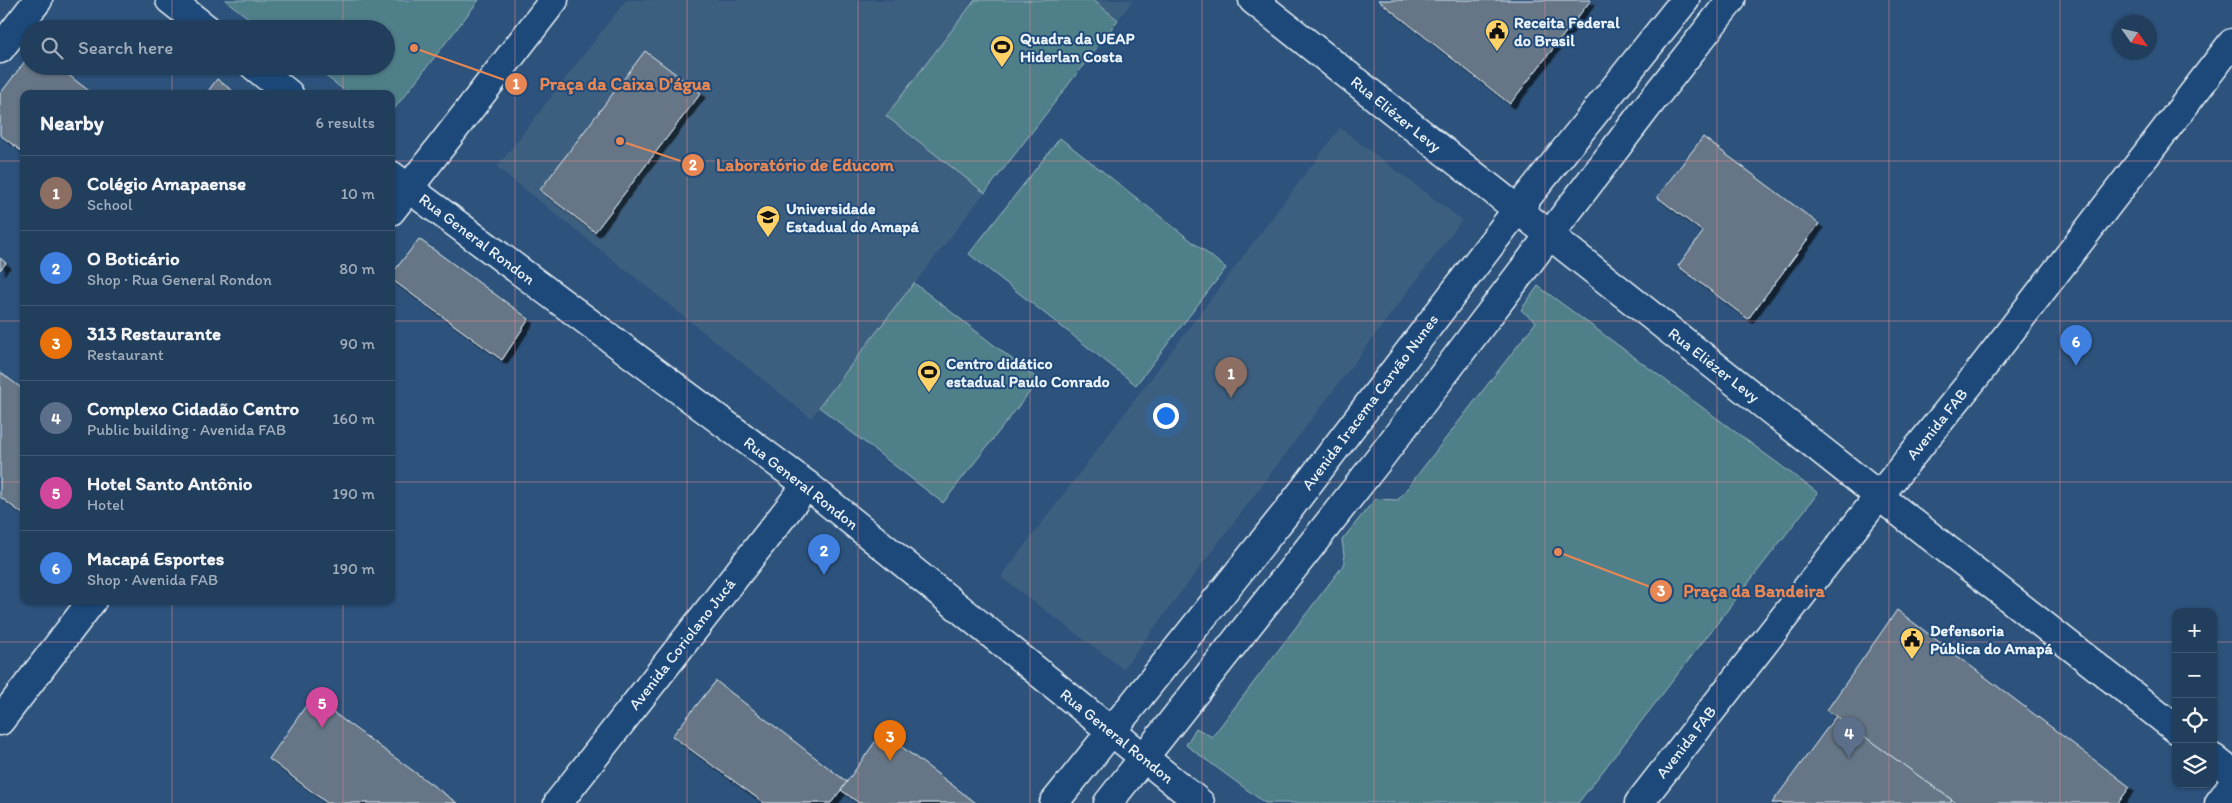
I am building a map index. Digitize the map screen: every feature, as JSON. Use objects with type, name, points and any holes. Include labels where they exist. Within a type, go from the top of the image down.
[{"type":"street","points":[[22,20],[38,0]]},
{"type":"street","points":[[170,0],[195,20]]},
{"type":"street","points":[[395,198],[400,182],[554,0]]},
{"type":"street","name":"Rua Eliézer Levy","points":[[1253,0],[1548,235],[2172,726]]},
{"type":"street","name":"Avenida Iracema Carvão Nunes","points":[[1054,803],[1286,513],[1517,210],[1685,0]]},
{"type":"street","points":[[1108,803],[1380,458],[1548,235],[1731,0]]},
{"type":"street","points":[[0,49],[20,23]]},
{"type":"street","name":"Avenida FAB","points":[[1639,803],[1879,496],[1976,376],[2232,43]]},
{"type":"street","points":[[265,75],[284,90]]},
{"type":"street","name":"Rua General Rondon","points":[[400,182],[807,485],[1200,803]]},
{"type":"street","points":[[1348,431],[1380,458]]},
{"type":"street","name":"Avenida Coriolano Jucá","points":[[558,803],[807,485]]},
{"type":"street","points":[[1286,513],[1317,538]]},
{"type":"street","points":[[0,721],[89,605]]},
{"type":"street","points":[[2217,761],[2232,773]]},
{"type":"street","points":[[2219,803],[2232,786]]},
{"type":"shaded area","name":"Universidade Estadual do Amapá","points":[[626,0],[1133,0],[811,418],[497,167]]},
{"type":"shaded area","points":[[1340,128],[1462,220],[1123,669],[1001,577]]},
{"type":"green space","points":[[225,0],[479,0],[395,108],[395,90],[344,90],[325,75],[395,75],[395,20],[251,20]]},
{"type":"green space","name":"Quadra da UEAP Hiderlan Costa","points":[[975,0],[1093,0],[1118,20],[985,193],[886,116]]},
{"type":"green space","points":[[1060,138],[1226,268],[1136,385],[969,254]]},
{"type":"green space","name":"Centro didático estadual Paulo Conrado","points":[[914,283],[1039,380],[943,503],[819,407]]},
{"type":"green space","points":[[1538,286],[1818,493],[1578,803],[1265,803],[1186,745],[1196,728],[1212,737],[1345,563],[1342,540],[1375,499],[1398,500],[1536,322],[1521,310]]},
{"type":"building","name":"Receita Federal do Brasil","points":[[1378,0],[1591,0],[1510,104]]},
{"type":"building","points":[[645,51],[701,93],[595,232],[540,190]]},
{"type":"building","points":[[20,68],[20,75],[69,75],[88,90],[20,90],[20,150],[0,135],[0,94]]},
{"type":"building","points":[[217,79],[232,90],[209,90]]},
{"type":"building","points":[[1703,137],[1819,224],[1748,319],[1678,266],[1703,232],[1657,197]]},
{"type":"building","points":[[419,239],[529,319],[502,360],[395,282],[395,270]]},
{"type":"building","points":[[0,258],[6,263],[0,270]]},
{"type":"building","points":[[0,372],[20,387],[20,512],[0,497]]},
{"type":"building","name":"Defensoria Pública do Amapá","points":[[1897,610],[2130,787],[2118,803],[1956,803],[1827,710]]},
{"type":"building","points":[[716,681],[847,782],[831,803],[764,803],[672,736]]},
{"type":"building","points":[[312,697],[457,803],[327,803],[269,759]]},
{"type":"building","points":[[1836,716],[1952,800],[1950,803],[1772,803]]},
{"type":"building","points":[[882,732],[976,803],[859,803],[841,790]]},
{"type":"place","name":"Praça da Caixa D'água","points":[[414,48]]},
{"type":"place","name":"Receita Federal do Brasil","points":[[1497,52]]},
{"type":"place","name":"Quadra da UEAP Hiderlan Costa","points":[[1002,68]]},
{"type":"place","name":"Laboratório de Educom","points":[[620,141]]},
{"type":"place","name":"Universidade Estadual do Amapá","points":[[768,238]]},
{"type":"place","name":"Macapá Esportes","points":[[2076,366]]},
{"type":"place","name":"Centro didático estadual Paulo Conrado","points":[[929,393]]},
{"type":"place","name":"Colégio Amapaense","points":[[1231,398]]},
{"type":"place","name":"Praça da Bandeira","points":[[1558,552]]},
{"type":"place","name":"O Boticário","points":[[824,575]]},
{"type":"place","name":"Defensoria Pública do Amapá","points":[[1912,660]]},
{"type":"place","name":"Hotel Santo Antônio","points":[[322,728]]},
{"type":"place","name":"Complexo Cidadão Centro","points":[[1849,758]]},
{"type":"place","name":"313 Restaurante","points":[[890,761]]}]
